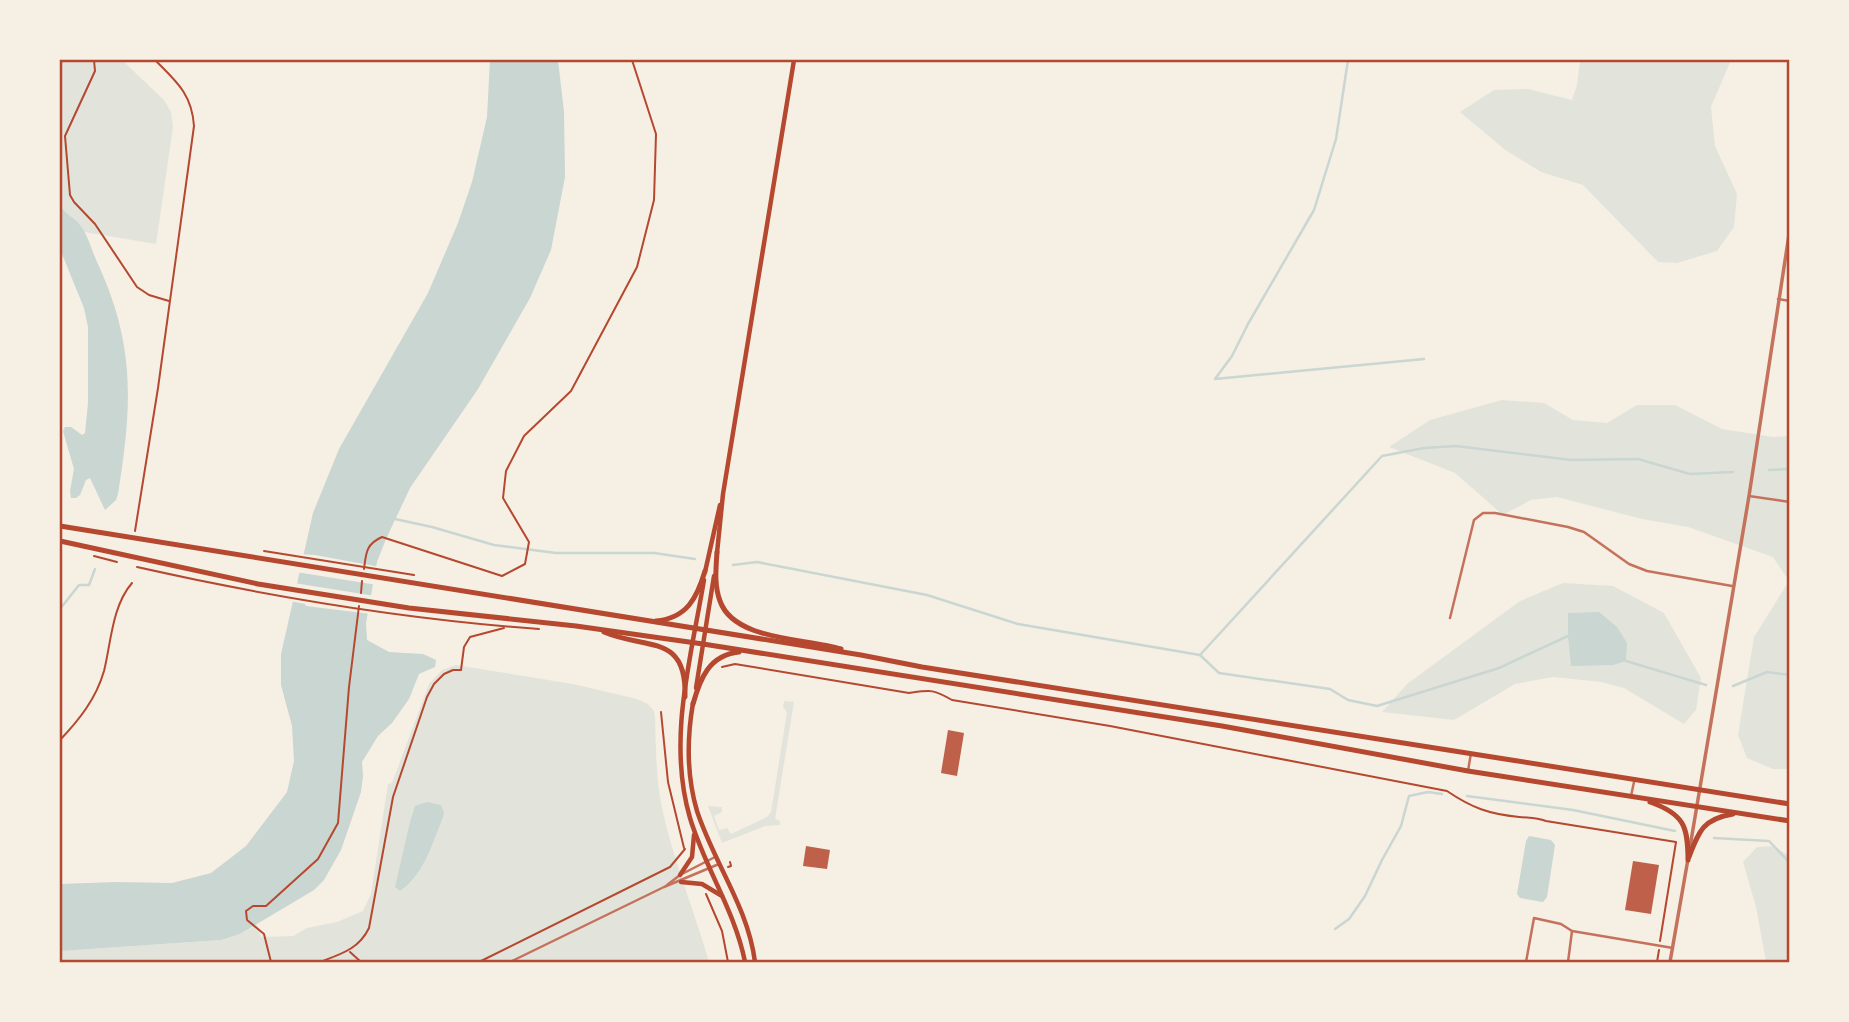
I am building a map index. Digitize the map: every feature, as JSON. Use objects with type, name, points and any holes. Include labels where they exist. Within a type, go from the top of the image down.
[{"type":"main road","points":[[755,962],[748,927],[701,821],[693,793],[689,749],[723,494],[794,60]]},
{"type":"main road","points":[[723,494],[695,629],[680,735],[679,764],[683,792],[694,831],[736,925],[745,962]]},
{"type":"main road","points":[[60,526],[922,667],[1790,804]]},
{"type":"main road","points":[[60,541],[258,584],[409,608],[587,627],[703,644],[1222,726],[1468,771],[1790,821]]},
{"type":"main road","points":[[717,552],[716,585],[720,600],[730,618],[738,624],[766,634],[823,643],[861,655]]},
{"type":"main road","points":[[639,620],[664,620],[685,612],[696,598],[705,571]]},
{"type":"main road","points":[[587,627],[618,638],[654,644],[669,651],[683,668],[685,697]]},
{"type":"main road","points":[[693,704],[700,681],[713,662],[736,652],[756,653]]},
{"type":"main road","points":[[1634,797],[1664,807],[1682,821],[1688,841],[1688,860]]},
{"type":"main road","points":[[1688,860],[1696,839],[1708,822],[1738,813]]},
{"type":"main road","points":[[680,875],[692,857],[694,831]]},
{"type":"main road","points":[[681,882],[706,885],[724,897]]},
{"type":"street","points":[[1670,962],[1749,496],[1790,228]]},
{"type":"street","points":[[1778,299],[1790,301]]},
{"type":"street","points":[[1749,496],[1790,502]]},
{"type":"street","points":[[1450,618],[1474,520],[1483,513],[1496,513],[1568,527],[1584,533],[1629,564],[1647,571],[1732,586]]},
{"type":"street","points":[[1468,771],[1471,753]]},
{"type":"street","points":[[1634,778],[1634,797]]},
{"type":"street","points":[[664,887],[680,875],[717,856]]},
{"type":"street","points":[[510,962],[664,887],[720,864]]},
{"type":"street","points":[[1526,962],[1534,918],[1561,924],[1572,931],[1673,948]]},
{"type":"street","points":[[1568,962],[1572,931]]},
{"type":"path","points":[[94,60],[95,71],[65,135],[71,195],[74,202],[96,224],[137,287],[149,295],[169,301]]},
{"type":"path","points":[[135,533],[194,125],[193,110],[184,90],[155,60]]},
{"type":"path","points":[[361,591],[366,550],[372,542],[382,537],[502,576],[525,564],[529,542],[503,498],[506,471],[524,436],[572,391],[637,267],[654,200],[656,134],[632,60]]},
{"type":"path","points":[[264,551],[414,575]]},
{"type":"path","points":[[90,555],[117,562]]},
{"type":"path","points":[[137,567],[257,593],[408,617],[541,629]]},
{"type":"path","points":[[60,740],[91,702],[103,674],[120,603],[131,583]]},
{"type":"path","points":[[271,962],[264,934],[247,920],[246,911],[253,906],[266,906],[318,859],[338,823],[359,605]]},
{"type":"path","points":[[320,962],[349,951],[362,941],[369,928],[393,797],[430,690],[449,671],[461,670],[464,647],[470,637],[505,627]]},
{"type":"path","points":[[722,667],[735,664],[909,693],[924,690],[943,693],[948,699],[1110,726],[1447,791],[1481,811],[1535,817],[1676,842],[1657,962]]},
{"type":"path","points":[[479,962],[664,870],[674,864],[685,849],[675,819],[668,782],[662,712]]},
{"type":"path","points":[[727,868],[731,866],[730,862]]},
{"type":"path","points":[[706,889],[722,931],[728,962]]},
{"type":"path","points":[[349,951],[361,962]]},
{"type":"shaded area","points":[[60,60],[122,60],[164,100],[171,112],[173,127],[156,244],[60,228]]},
{"type":"shaded area","points":[[490,60],[558,60],[564,112],[565,177],[551,250],[530,298],[478,389],[410,488],[377,562],[366,623],[367,640],[389,652],[423,654],[436,660],[435,667],[419,674],[409,699],[392,723],[378,736],[362,762],[361,792],[341,850],[324,880],[314,890],[240,934],[221,940],[60,951],[60,884],[172,883],[211,873],[246,846],[287,792],[294,761],[292,726],[281,685],[281,654],[313,513],[339,449],[428,293],[458,223],[472,182],[487,117]]},
{"type":"shaded area","points":[[1580,60],[1731,60],[1711,107],[1715,146],[1737,194],[1734,227],[1717,251],[1677,263],[1658,262],[1583,185],[1541,172],[1504,149],[1460,112],[1494,90],[1528,89],[1572,100]]},
{"type":"shaded area","points":[[60,206],[80,225],[87,236],[110,292],[124,349],[128,404],[123,462],[116,500],[105,510],[90,478],[86,480],[80,495],[71,498],[74,469],[63,431],[65,427],[71,427],[82,435],[85,433],[88,403],[88,327],[84,308],[60,249]]},
{"type":"shaded area","points":[[1502,400],[1544,403],[1573,420],[1607,423],[1637,405],[1675,405],[1722,429],[1773,437],[1789,436],[1789,581],[1773,557],[1688,527],[1642,519],[1557,497],[1531,500],[1503,515],[1455,473],[1389,447],[1430,420]]},
{"type":"shaded area","points":[[1789,581],[1789,769],[1773,769],[1747,758],[1738,735],[1754,637]]},
{"type":"shaded area","points":[[1563,583],[1613,586],[1664,613],[1701,678],[1696,710],[1684,724],[1624,688],[1601,682],[1553,677],[1515,684],[1454,720],[1382,712],[1407,684],[1520,601]]},
{"type":"shaded area","points":[[1599,612],[1617,627],[1627,643],[1626,661],[1613,665],[1571,666],[1568,613]]},
{"type":"shaded area","points":[[456,665],[573,684],[637,699],[648,704],[654,711],[661,803],[709,962],[60,962],[60,951],[221,940],[257,925],[261,937],[293,936],[307,928],[337,922],[363,911],[371,894],[388,784],[392,783],[429,684],[442,670]]},
{"type":"shaded area","points":[[784,701],[794,702],[775,819],[780,821],[780,825],[765,826],[722,843],[708,806],[722,807],[722,812],[714,816],[719,830],[727,828],[731,834],[767,817],[771,812],[787,712],[783,707]]},
{"type":"shaded area","points":[[427,802],[441,805],[444,813],[442,820],[421,868],[400,891],[395,887],[410,822],[415,806]]},
{"type":"shaded area","points":[[1529,836],[1551,840],[1555,845],[1547,897],[1543,902],[1520,898],[1517,894]]},
{"type":"shaded area","points":[[1774,846],[1789,856],[1789,962],[1766,962],[1756,907],[1743,862],[1757,847]]},
{"type":"pier","points":[[299,554],[380,567],[377,585],[296,572]]},
{"type":"pier","points":[[294,583],[375,596],[371,614],[306,606],[290,601]]},
{"type":"building","points":[[948,730],[964,733],[957,776],[941,773]]},
{"type":"building","points":[[806,846],[830,850],[827,869],[803,866]]},
{"type":"building","points":[[1633,861],[1659,865],[1651,914],[1625,910]]},
{"type":"waterway","points":[[1348,60],[1336,139],[1314,210],[1232,356],[1215,379],[1424,359]]},
{"type":"waterway","points":[[1200,655],[1382,456],[1424,448],[1456,446],[1571,460],[1638,459],[1690,474],[1733,472]]},
{"type":"waterway","points":[[1769,470],[1790,469]]},
{"type":"waterway","points":[[395,519],[494,545],[556,553],[654,553],[695,559]]},
{"type":"waterway","points":[[733,565],[757,562],[927,595],[1018,624],[1200,655],[1219,673],[1330,689],[1348,700],[1377,706],[1499,668],[1568,636]]},
{"type":"waterway","points":[[60,609],[79,585],[89,585],[95,569]]},
{"type":"waterway","points":[[1626,661],[1706,685]]},
{"type":"waterway","points":[[1733,686],[1767,672],[1790,675]]},
{"type":"waterway","points":[[1335,929],[1349,919],[1365,896],[1401,826],[1409,796],[1428,792],[1442,794]]},
{"type":"waterway","points":[[1467,796],[1573,810],[1675,831]]},
{"type":"waterway","points":[[1714,838],[1769,841],[1790,863]]}]
